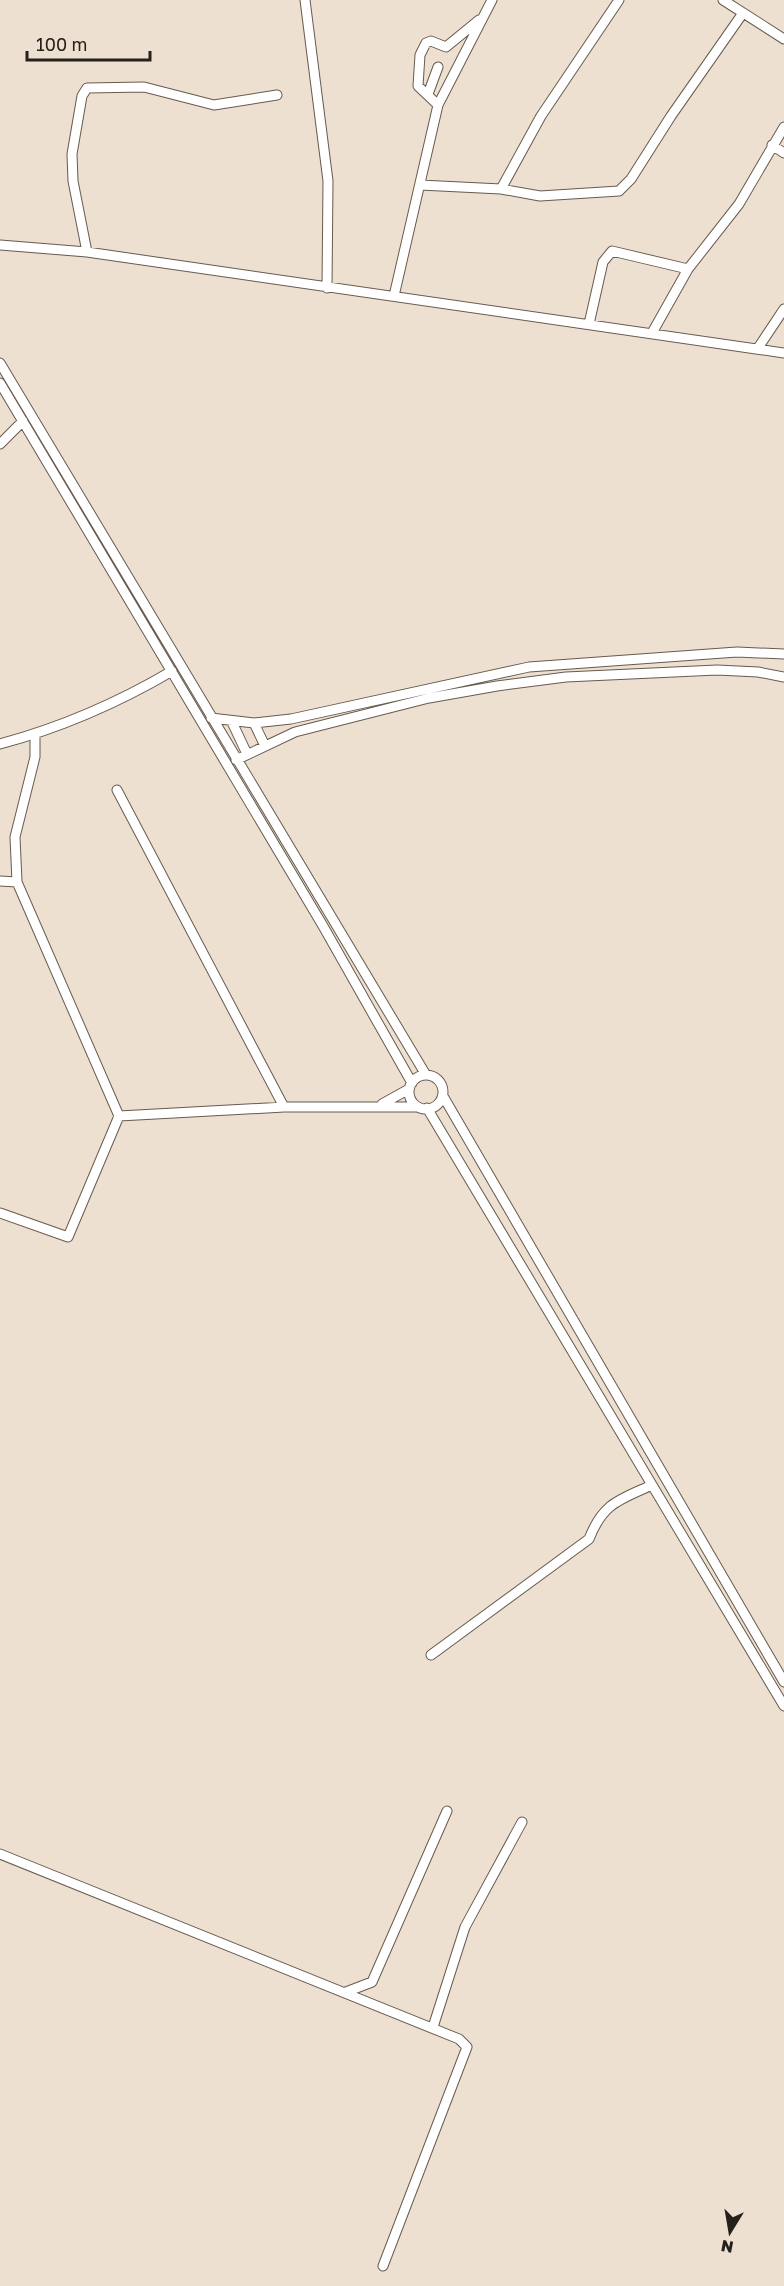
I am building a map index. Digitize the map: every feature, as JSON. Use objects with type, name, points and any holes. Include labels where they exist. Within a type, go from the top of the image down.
[{"type":"street","points":[[305,0],[327,181],[327,288]]},
{"type":"street","points":[[394,296],[438,105],[492,0]]},
{"type":"street","points":[[501,189],[541,116],[619,0]]},
{"type":"street","points":[[723,0],[741,7],[784,39]]},
{"type":"street","points":[[420,185],[501,189],[540,196],[569,192],[618,191],[627,185],[741,7]]},
{"type":"street","points":[[438,105],[418,86],[420,55],[426,43],[431,41],[446,47],[456,36],[483,16]]},
{"type":"street","points":[[429,94],[438,67]]},
{"type":"street","points":[[87,252],[73,181],[72,154],[82,96],[87,88],[144,87],[214,105],[277,95]]},
{"type":"street","points":[[652,333],[688,269],[738,204],[784,127]]},
{"type":"street","points":[[772,145],[784,153]]},
{"type":"street","points":[[0,245],[87,252],[784,353]]},
{"type":"street","points":[[589,324],[603,262],[612,250],[688,269]]},
{"type":"street","points":[[758,348],[784,309]]},
{"type":"street","points":[[0,363],[426,1075],[438,1079],[443,1087],[443,1096],[439,1103],[423,1108],[380,1105],[284,1107],[119,1116]]},
{"type":"street","points":[[0,383],[377,1019],[411,1086],[411,1099],[423,1108],[784,1706]]},
{"type":"street","points":[[0,444],[23,421]]},
{"type":"street","points":[[211,718],[254,723],[291,719],[529,667],[737,652],[784,654]]},
{"type":"street","points":[[236,760],[295,732],[429,698],[497,686],[566,677],[717,670],[758,672],[784,677]]},
{"type":"street","points":[[0,744],[35,735],[120,702],[172,671]]},
{"type":"street","points":[[232,722],[247,754]]},
{"type":"street","points":[[254,723],[265,746]]},
{"type":"street","points":[[0,1213],[68,1237],[119,1116],[17,882],[15,837],[35,757],[35,735]]},
{"type":"street","points":[[117,790],[284,1107]]},
{"type":"street","points":[[0,881],[17,882]]},
{"type":"street","points":[[380,1105],[426,1075]]},
{"type":"street","points":[[443,1096],[784,1682]]},
{"type":"street","points":[[431,1655],[589,1539],[597,1519],[609,1504],[652,1485]]},
{"type":"street","points":[[346,1992],[372,1982],[447,1811]]},
{"type":"street","points":[[433,2027],[465,1927],[522,1822]]},
{"type":"street","points":[[0,1854],[459,2039],[467,2048],[383,2266]]}]
